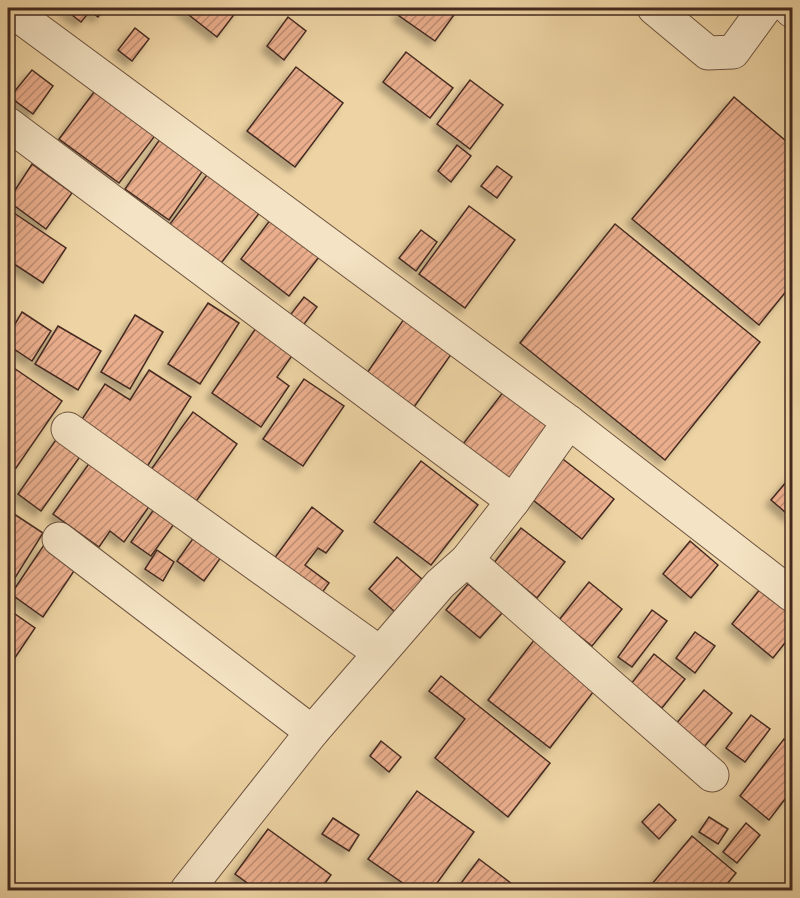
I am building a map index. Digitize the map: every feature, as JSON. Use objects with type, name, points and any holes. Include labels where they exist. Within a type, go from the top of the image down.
[{"type":"street","points":[[8,8],[569,422],[792,595]]},
{"type":"street","points":[[654,8],[708,53],[733,52],[765,8]]},
{"type":"street","points":[[789,8],[792,11]]},
{"type":"street","points":[[9,129],[513,501]]},
{"type":"street","points":[[187,891],[312,732],[440,584],[467,560],[513,501],[569,422]]},
{"type":"street","points":[[68,429],[380,653]]},
{"type":"street","points":[[59,539],[312,732]]},
{"type":"street","points":[[467,560],[712,775]]},
{"type":"building","points":[[63,8],[105,8],[98,17],[90,11],[81,22]]},
{"type":"building","points":[[180,8],[239,8],[217,37]]},
{"type":"building","points":[[404,8],[459,8],[435,41],[398,15]]},
{"type":"building","points":[[288,17],[306,31],[284,60],[267,46]]},
{"type":"building","points":[[135,28],[149,39],[132,61],[118,50]]},
{"type":"building","points":[[406,52],[453,88],[430,118],[383,82]]},
{"type":"building","points":[[296,67],[343,103],[295,167],[247,131]]},
{"type":"building","points":[[32,70],[53,86],[33,114],[10,97]]},
{"type":"building","points":[[470,80],[503,105],[470,149],[437,124]]},
{"type":"building","points":[[100,84],[160,129],[119,183],[59,139]]},
{"type":"building","points":[[734,97],[792,146],[792,284],[759,325],[632,219]]},
{"type":"building","points":[[163,135],[206,166],[169,220],[125,189]]},
{"type":"building","points":[[457,145],[471,156],[451,182],[438,171]]},
{"type":"building","points":[[32,164],[72,193],[46,229],[8,201]]},
{"type":"building","points":[[497,166],[512,177],[497,198],[481,186]]},
{"type":"building","points":[[213,167],[264,207],[215,271],[164,232]]},
{"type":"building","points":[[469,206],[515,240],[465,308],[419,274]]},
{"type":"building","points":[[8,209],[66,248],[43,283],[8,260]]},
{"type":"building","points":[[277,211],[326,248],[289,296],[241,259]]},
{"type":"building","points":[[615,224],[760,342],[665,460],[520,343]]},
{"type":"building","points":[[421,230],[437,242],[416,271],[399,258]]},
{"type":"building","points":[[304,297],[317,307],[298,332],[285,322]]},
{"type":"building","points":[[208,303],[239,323],[200,384],[168,364]]},
{"type":"building","points":[[22,312],[51,331],[32,361],[8,345],[8,336]]},
{"type":"building","points":[[135,315],[163,332],[130,389],[101,372]]},
{"type":"building","points":[[404,319],[452,353],[412,410],[365,376]]},
{"type":"building","points":[[258,325],[296,350],[277,377],[289,386],[261,427],[212,393]]},
{"type":"building","points":[[58,326],[101,351],[78,390],[35,364]]},
{"type":"building","points":[[8,364],[62,401],[16,468],[8,462]]},
{"type":"building","points":[[149,370],[191,397],[145,470],[77,427],[105,384],[130,400]]},
{"type":"building","points":[[304,379],[344,406],[303,466],[263,439]]},
{"type":"building","points":[[508,386],[557,424],[506,491],[456,453]]},
{"type":"building","points":[[193,412],[237,444],[192,507],[147,475]]},
{"type":"building","points":[[60,434],[84,451],[41,511],[18,494]]},
{"type":"building","points":[[559,456],[614,499],[582,539],[528,496]]},
{"type":"building","points":[[93,458],[153,501],[124,542],[110,531],[99,547],[53,514]]},
{"type":"building","points":[[421,461],[478,505],[431,565],[374,522]]},
{"type":"building","points":[[792,475],[792,518],[771,500]]},
{"type":"building","points":[[159,502],[179,517],[151,556],[131,542]]},
{"type":"building","points":[[312,507],[343,531],[326,553],[318,548],[305,565],[329,583],[318,598],[271,563]]},
{"type":"building","points":[[8,510],[43,533],[8,589]]},
{"type":"building","points":[[521,528],[565,562],[537,598],[494,563]]},
{"type":"building","points":[[197,533],[224,553],[204,581],[177,561]]},
{"type":"building","points":[[690,541],[718,565],[691,598],[663,574]]},
{"type":"building","points":[[44,545],[76,568],[43,617],[11,594]]},
{"type":"building","points":[[157,550],[174,562],[163,581],[145,569]]},
{"type":"building","points":[[397,557],[431,587],[403,619],[369,589]]},
{"type":"building","points":[[589,582],[622,609],[592,646],[559,620]]},
{"type":"building","points":[[765,583],[792,605],[792,634],[773,658],[732,624]]},
{"type":"building","points":[[468,584],[502,613],[480,638],[446,610]]},
{"type":"building","points":[[8,609],[35,628],[8,668]]},
{"type":"building","points":[[652,610],[667,621],[632,667],[618,657]]},
{"type":"building","points":[[695,632],[715,646],[695,673],[676,658]]},
{"type":"building","points":[[535,639],[597,687],[550,748],[488,700]]},
{"type":"building","points":[[654,654],[685,679],[662,708],[631,684]]},
{"type":"building","points":[[441,676],[550,763],[508,817],[435,758],[465,719],[429,691]]},
{"type":"building","points":[[704,690],[732,713],[704,747],[676,724]]},
{"type":"building","points":[[751,715],[770,729],[745,762],[726,748]]},
{"type":"building","points":[[784,739],[792,746],[792,790],[769,820],[740,796]]},
{"type":"building","points":[[381,741],[401,757],[389,772],[370,756]]},
{"type":"building","points":[[417,791],[474,832],[432,890],[413,890],[368,859]]},
{"type":"building","points":[[659,804],[676,820],[659,839],[642,822]]},
{"type":"building","points":[[709,817],[728,829],[718,844],[699,832]]},
{"type":"building","points":[[333,818],[359,835],[349,851],[322,834]]},
{"type":"building","points":[[746,823],[760,835],[737,863],[723,852]]},
{"type":"building","points":[[268,829],[331,875],[320,890],[257,890],[235,874]]},
{"type":"building","points":[[692,836],[736,873],[722,890],[647,890]]},
{"type":"building","points":[[479,859],[520,890],[456,890]]}]
